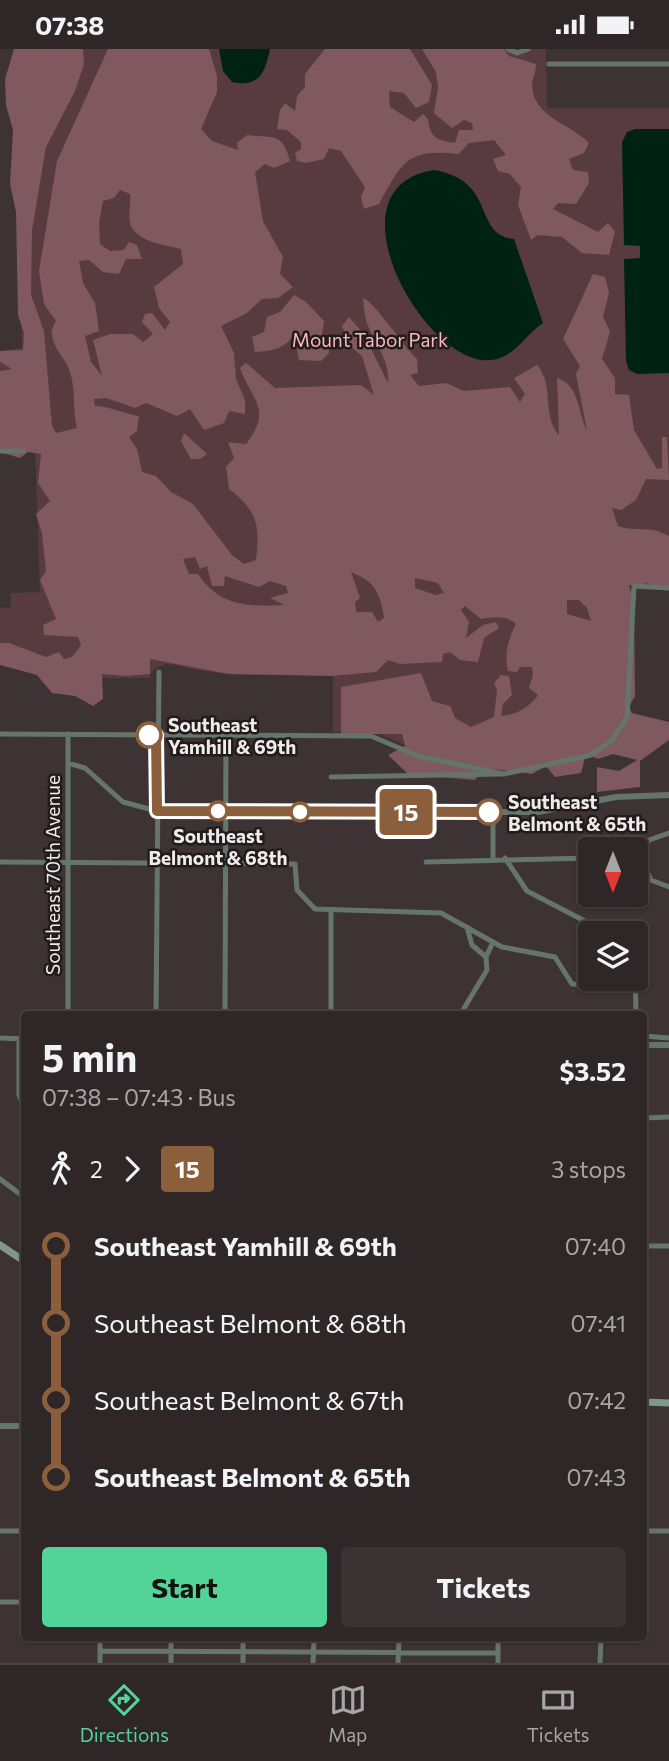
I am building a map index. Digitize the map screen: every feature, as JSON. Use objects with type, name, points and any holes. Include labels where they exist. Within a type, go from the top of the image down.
[{"type":"main road","points":[[0,1245],[21,1259]]},
{"type":"main road","points":[[647,1402],[669,1403]]},
{"type":"street","points":[[508,49],[517,53],[528,49]]},
{"type":"street","points":[[550,64],[669,64]]},
{"type":"street","points":[[0,451],[23,451]]},
{"type":"street","points":[[331,777],[488,776],[586,757],[615,737],[625,722],[630,702],[634,586],[669,589]]},
{"type":"street","points":[[156,1011],[156,735],[159,672]]},
{"type":"street","points":[[0,734],[371,736],[414,754],[503,774]]},
{"type":"street","name":"Southeast 70th Avenue","points":[[68,734],[68,1011]]},
{"type":"street","points":[[225,1011],[226,735]]},
{"type":"street","points":[[68,763],[85,768],[123,802],[157,811],[538,812],[616,797],[669,795]]},
{"type":"street","points":[[493,812],[493,858]]},
{"type":"street","points":[[648,842],[669,833]]},
{"type":"street","points":[[505,857],[527,891],[585,921]]},
{"type":"street","points":[[426,862],[505,857],[578,858]]},
{"type":"street","points":[[0,862],[295,864],[295,883],[302,899],[315,909],[331,912],[441,913],[493,942],[555,957],[568,979],[578,985]]},
{"type":"street","points":[[648,875],[651,880],[669,887]]},
{"type":"street","points":[[331,912],[331,1011]]},
{"type":"street","points":[[467,927],[472,945],[486,957]]},
{"type":"street","points":[[462,1011],[487,969],[486,957],[493,942]]},
{"type":"street","points":[[636,991],[636,1011]]},
{"type":"street","points":[[647,1036],[669,1038]]},
{"type":"street","points":[[0,1038],[21,1038]]},
{"type":"street","points":[[647,1045],[669,1045]]},
{"type":"street","points":[[21,1057],[21,1100]]},
{"type":"street","points":[[647,1118],[669,1117]]},
{"type":"street","points":[[0,1178],[21,1195]]},
{"type":"street","points":[[647,1246],[669,1246]]},
{"type":"street","points":[[0,1426],[21,1426]]},
{"type":"street","points":[[0,1531],[21,1531]]},
{"type":"street","points":[[647,1531],[669,1531]]},
{"type":"street","points":[[0,1602],[21,1602]]},
{"type":"street","points":[[100,1641],[100,1663]]},
{"type":"street","points":[[171,1641],[171,1663]]},
{"type":"street","points":[[243,1641],[243,1663]]},
{"type":"street","points":[[313,1663],[314,1641]]},
{"type":"street","points":[[398,1641],[398,1663]]},
{"type":"street","points":[[498,1641],[498,1663]]},
{"type":"street","points":[[600,1663],[601,1641]]},
{"type":"street","points":[[100,1651],[498,1653]]},
{"type":"green space","name":"Mount Tabor Park","points":[[15,49],[546,49],[547,108],[669,108],[669,581],[623,577],[619,707],[402,744],[375,732],[333,732],[333,628],[327,672],[237,674],[202,671],[170,664],[158,667],[150,674],[150,678],[46,678],[0,653],[0,608],[11,607],[11,593],[40,592],[35,447],[0,448],[0,351],[22,348]]},
{"type":"shaded area","points":[[14,49],[83,49],[84,64],[75,91],[46,147],[32,230],[31,295],[44,331],[52,426],[56,433],[77,428],[73,386],[67,365],[53,341],[56,321],[44,304],[39,271],[57,161],[108,49],[209,49],[217,76],[217,92],[201,129],[212,141],[238,150],[237,143],[247,135],[275,138],[287,151],[290,161],[274,168],[265,164],[255,172],[263,221],[283,257],[280,274],[293,287],[278,298],[262,299],[247,313],[221,326],[234,353],[236,379],[245,400],[245,414],[229,411],[224,423],[204,430],[190,409],[177,416],[146,403],[135,408],[106,398],[94,399],[95,406],[139,416],[137,431],[129,437],[137,449],[142,472],[156,476],[171,492],[193,504],[232,555],[244,564],[256,560],[257,528],[246,505],[229,489],[226,467],[234,458],[228,442],[246,444],[258,422],[258,405],[240,368],[246,363],[275,388],[361,385],[374,395],[362,356],[350,346],[342,326],[349,317],[363,333],[388,383],[387,367],[366,320],[363,298],[375,307],[417,359],[418,373],[410,375],[419,386],[446,383],[464,391],[510,387],[520,402],[525,394],[514,378],[537,365],[546,382],[550,419],[559,435],[557,378],[564,381],[574,392],[587,431],[576,374],[580,366],[563,339],[593,274],[605,277],[609,293],[603,316],[610,332],[602,359],[615,378],[615,394],[629,395],[634,430],[657,469],[662,468],[662,437],[667,437],[669,480],[646,479],[636,500],[621,510],[612,508],[618,526],[654,530],[669,536],[669,589],[654,589],[646,583],[641,587],[629,585],[634,603],[635,696],[629,707],[632,713],[669,722],[669,740],[640,761],[640,787],[597,792],[597,767],[619,771],[637,760],[613,754],[598,759],[586,754],[581,773],[555,777],[546,766],[532,774],[484,768],[475,780],[408,774],[388,755],[405,746],[402,734],[341,734],[341,687],[421,673],[432,701],[450,706],[455,718],[471,727],[494,717],[497,690],[494,683],[501,675],[509,676],[512,695],[503,704],[501,716],[527,707],[535,699],[538,695],[529,688],[533,675],[532,667],[520,667],[517,672],[508,671],[508,647],[516,624],[504,618],[481,619],[465,606],[461,610],[469,622],[466,638],[483,625],[496,622],[499,628],[484,638],[478,662],[460,660],[450,652],[443,654],[442,662],[400,664],[388,660],[376,672],[331,676],[229,674],[150,659],[150,674],[102,674],[103,699],[93,706],[75,696],[52,693],[37,675],[0,665],[0,643],[9,643],[46,657],[59,652],[64,659],[72,657],[81,645],[78,637],[44,635],[43,625],[56,619],[40,580],[46,571],[42,533],[36,514],[50,501],[38,483],[41,454],[28,452],[20,458],[0,452],[0,371],[12,369],[0,362],[0,351],[23,350],[24,333],[18,315],[16,212],[10,184],[13,130],[6,105],[5,79]],"holes":[[[120,190],[130,194],[129,220],[133,229],[144,239],[181,249],[183,264],[154,287],[159,308],[170,322],[165,330],[152,313],[145,314],[142,322],[153,334],[143,342],[133,334],[110,334],[93,340],[102,376],[91,362],[85,336],[99,331],[95,303],[83,283],[79,261],[89,260],[103,272],[119,274],[126,259],[142,259],[137,245],[129,242],[124,250],[110,251],[100,244],[99,223],[103,201],[114,198]],[[195,557],[200,569],[207,566],[212,586],[224,586],[225,576],[259,587],[270,581],[286,586],[288,593],[270,598],[284,605],[247,605],[225,598],[215,593],[198,574],[189,574],[183,559]],[[351,572],[366,580],[375,589],[381,601],[384,618],[378,622],[372,612],[356,612],[355,602],[360,598]],[[415,578],[438,583],[444,593],[436,595],[415,588]],[[567,600],[579,600],[587,608],[591,621],[567,614]]]},
{"type":"shaded area","points":[[219,49],[270,49],[260,76],[249,83],[241,83],[232,82],[223,71]]},
{"type":"shaded area","points":[[325,49],[410,49],[432,85],[429,102],[416,108],[404,93],[389,91],[390,107],[414,122],[423,114],[428,119],[435,137],[455,143],[459,130],[473,130],[472,123],[464,120],[452,128],[434,113],[438,87],[436,72],[422,49],[504,49],[509,56],[536,64],[532,86],[539,106],[589,143],[584,153],[569,159],[573,170],[588,172],[589,183],[576,204],[558,203],[553,209],[598,232],[608,223],[615,231],[609,255],[582,253],[562,237],[537,235],[531,240],[518,205],[521,187],[510,174],[498,171],[493,159],[506,155],[494,140],[469,143],[459,154],[428,153],[417,156],[401,168],[379,204],[364,209],[361,197],[365,187],[341,151],[329,148],[324,159],[306,163],[297,161],[295,153],[301,149],[301,142],[287,130],[277,129],[280,110],[285,103],[295,111],[297,96],[305,87],[305,74]]},
{"type":"shaded area","points":[[635,129],[669,129],[669,373],[637,374],[629,370],[626,361],[624,259],[640,258],[640,246],[624,245],[622,142],[627,132]]},
{"type":"shaded area","points":[[434,170],[454,176],[468,185],[493,228],[501,235],[514,239],[543,323],[500,358],[492,360],[466,355],[439,337],[415,308],[397,275],[386,240],[387,208],[402,183]]},
{"type":"shaded area","points":[[294,295],[305,301],[324,321],[322,333],[329,342],[329,353],[321,361],[299,360],[294,334],[287,343],[278,348],[255,352],[252,337],[264,332],[267,317],[280,312]]},
{"type":"shaded area","points":[[184,433],[207,454],[200,459],[191,459],[181,441]]},
{"type":"bus line","name":"15","points":[[149,735],[156,735],[157,811],[489,812]]},
{"type":"place","name":"Southeast Yamhill & 69th","points":[[149,735]]},
{"type":"place","name":"Southeast Belmont & 68th","points":[[218,811]]},
{"type":"place","name":"Southeast Belmont & 65th","points":[[489,812]]}]
